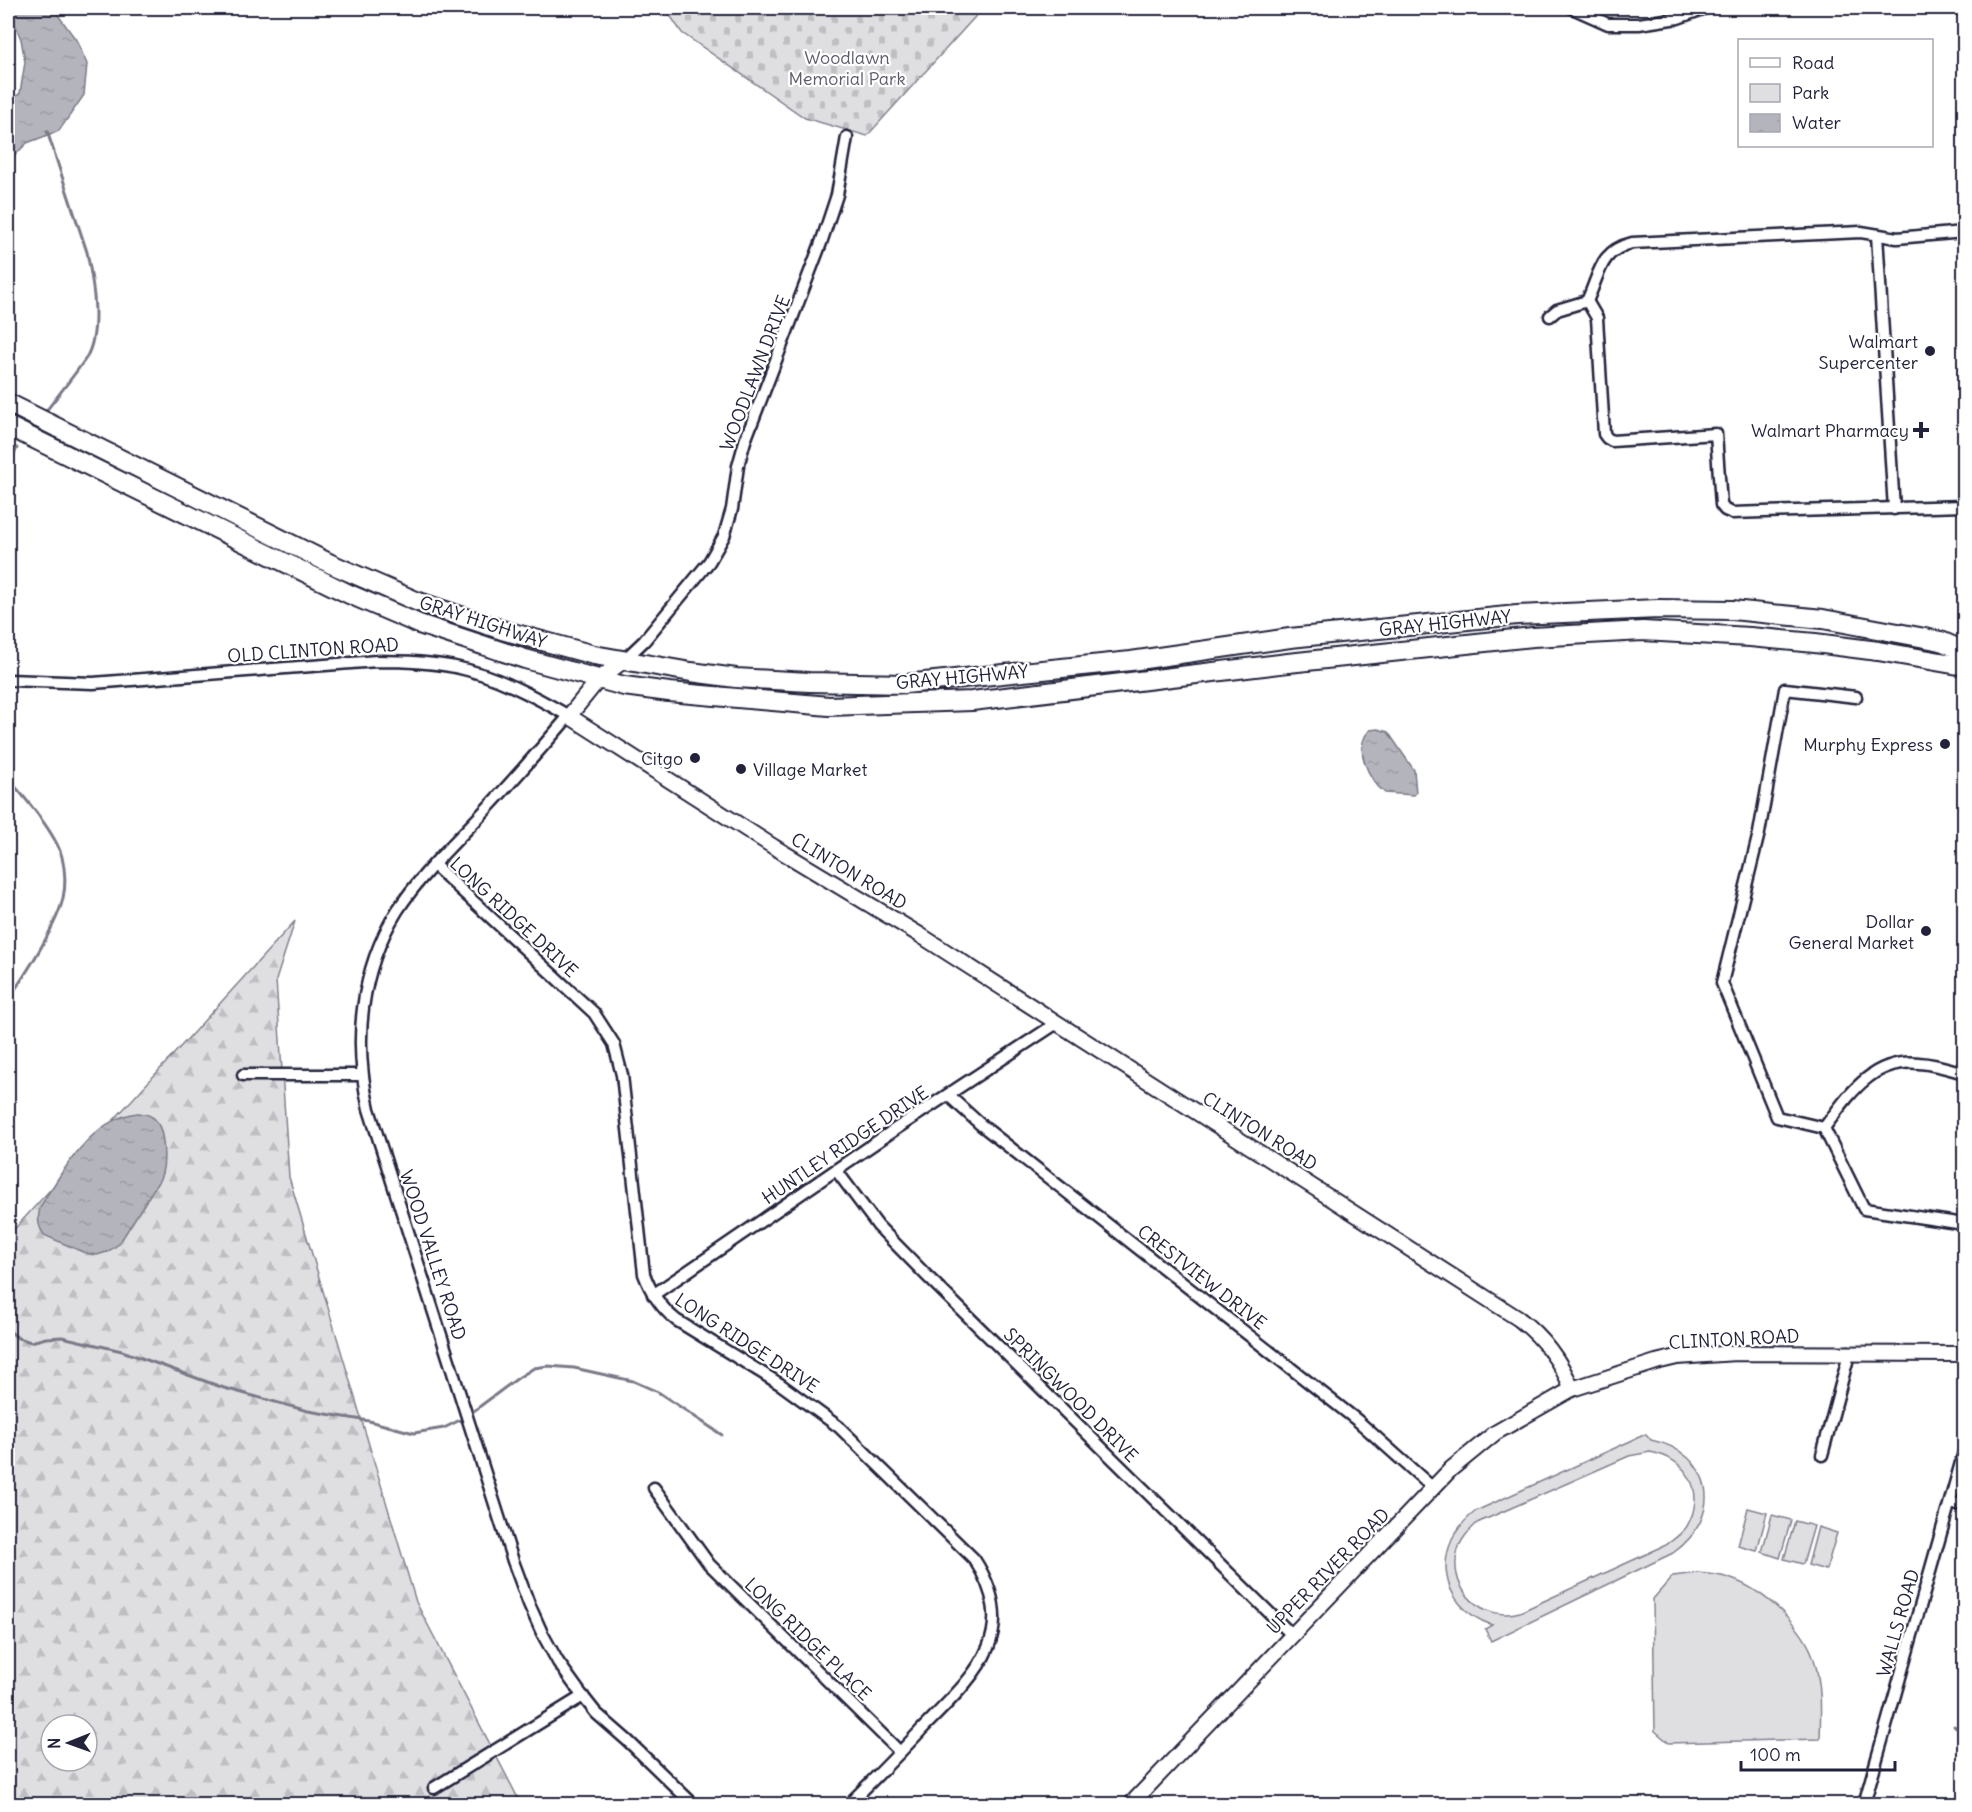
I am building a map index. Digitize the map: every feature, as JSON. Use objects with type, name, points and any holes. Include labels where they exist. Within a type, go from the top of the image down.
[{"type":"highway","name":"GRAY HIGHWAY","points":[[8,403],[331,564],[416,601],[502,630],[622,662],[736,678],[905,684],[1131,661],[1290,638],[1517,615],[1658,609],[1732,610],[1822,619],[1941,641],[1965,651]]},
{"type":"highway","name":"GRAY HIGHWAY","points":[[8,426],[349,594],[448,634],[525,659],[624,686],[669,692],[829,706],[972,701],[1288,663],[1533,637],[1643,631],[1804,642],[1878,651],[1965,666]]},
{"type":"street","points":[[1572,8],[1608,24],[1639,24],[1678,18],[1706,8]]},
{"type":"street","name":"WOODLAWN DRIVE","points":[[622,662],[644,640],[709,561],[724,536],[732,509],[738,466],[745,441],[822,243],[837,195],[847,137]]},
{"type":"street","points":[[1587,301],[1603,262],[1610,252],[1632,243],[1861,232],[1897,238],[1965,232]]},
{"type":"street","points":[[1877,235],[1894,509]]},
{"type":"street","points":[[1550,316],[1557,310],[1587,301]]},
{"type":"street","points":[[1587,301],[1597,318],[1604,434],[1612,441],[1716,434],[1721,505],[1725,510],[1732,513],[1965,506]]},
{"type":"street","name":"OLD CLINTON ROAD","points":[[8,680],[93,683],[377,661],[411,662],[480,674],[539,698],[569,716]]},
{"type":"street","points":[[569,716],[599,679],[622,662]]},
{"type":"street","points":[[1824,1128],[1777,1117],[1722,983],[1760,833],[1785,689],[1857,698]]},
{"type":"street","name":"WOOD VALLEY ROAD","points":[[569,716],[434,865],[398,910],[377,951],[365,993],[361,1023],[362,1075],[369,1109],[517,1572],[542,1633],[558,1662],[596,1713],[628,1740],[693,1804]]},
{"type":"street","name":"CLINTON ROAD","points":[[569,716],[774,848],[920,935],[1519,1319],[1534,1330],[1548,1346],[1563,1367],[1572,1389],[1631,1369],[1677,1357],[1736,1353],[1965,1354]]},
{"type":"street","name":"LONG RIDGE DRIVE","points":[[434,865],[594,1013],[614,1044],[622,1075],[641,1260],[644,1274],[662,1309],[780,1384],[839,1427],[974,1559],[984,1575],[990,1590],[994,1622],[989,1648],[982,1664],[963,1688],[900,1752]]},
{"type":"street","name":"HUNTLEY RIDGE DRIVE","points":[[653,1295],[1056,1023]]},
{"type":"street","points":[[1824,1128],[1857,1085],[1880,1070],[1916,1062],[1965,1073]]},
{"type":"street","points":[[243,1076],[362,1075]]},
{"type":"street","name":"CRESTVIEW DRIVE","points":[[948,1095],[980,1124],[1358,1420],[1433,1488]]},
{"type":"street","points":[[1824,1128],[1863,1209],[1965,1224]]},
{"type":"street","name":"SPRINGWOOD DRIVE","points":[[836,1170],[878,1226],[927,1276],[1292,1635]]},
{"type":"street","points":[[1822,1455],[1848,1352]]},
{"type":"street","name":"UPPER RIVER ROAD","points":[[1131,1804],[1433,1488],[1486,1440],[1572,1389]]},
{"type":"street","name":"WALLS ROAD","points":[[1864,1804],[1965,1452]]},
{"type":"street","name":"LONG RIDGE PLACE","points":[[654,1488],[709,1564],[900,1752]]},
{"type":"street","points":[[1950,1504],[1965,1504]]},
{"type":"street","points":[[435,1788],[583,1696]]},
{"type":"street","points":[[849,1804],[900,1752]]},
{"type":"green space","name":"Woodlawn Memorial Park","points":[[665,8],[983,8],[867,136],[805,118],[682,33]]},
{"type":"green space","points":[[295,921],[276,980],[289,1177],[416,1602],[518,1798],[526,1804],[8,1804],[8,1236]]},
{"type":"green space","points":[[1646,1434],[1651,1440],[1672,1447],[1688,1458],[1699,1472],[1705,1488],[1706,1504],[1700,1522],[1690,1538],[1673,1553],[1491,1641],[1485,1629],[1492,1625],[1474,1616],[1460,1604],[1451,1590],[1446,1574],[1447,1557],[1452,1540],[1462,1525],[1476,1511]],"holes":[[[1650,1452],[1674,1461],[1690,1478],[1695,1501],[1687,1526],[1666,1545],[1520,1612],[1507,1614],[1482,1608],[1464,1591],[1458,1580],[1457,1554],[1467,1533],[1477,1523],[1629,1456]]]},
{"type":"green space","points":[[1748,1508],[1767,1513],[1757,1551],[1738,1546]]},
{"type":"green space","points":[[1772,1515],[1791,1520],[1780,1558],[1762,1552]]},
{"type":"green space","points":[[1795,1521],[1814,1526],[1803,1564],[1784,1559]]},
{"type":"green space","points":[[1818,1527],[1837,1533],[1826,1570],[1808,1565]]},
{"type":"green space","points":[[1698,1573],[1722,1576],[1751,1588],[1777,1607],[1799,1631],[1813,1656],[1818,1676],[1821,1708],[1820,1739],[1669,1743],[1655,1731],[1653,1599],[1673,1576]]},
{"type":"water","points":[[8,8],[53,8],[77,41],[87,64],[84,95],[59,131],[27,143],[13,157],[8,158],[8,103],[20,93],[25,62],[21,39]]},
{"type":"water","points":[[1378,729],[1388,732],[1414,770],[1416,793],[1414,795],[1385,793],[1368,772],[1362,745],[1370,730]]},
{"type":"water","points":[[138,1113],[152,1117],[160,1129],[163,1146],[162,1173],[119,1244],[97,1255],[85,1253],[44,1235],[38,1216],[41,1206],[77,1152],[99,1130],[111,1122]]},
{"type":"waterway","points":[[46,411],[86,358],[91,347],[95,321],[94,292],[87,252],[47,131]]},
{"type":"waterway","points":[[8,465],[17,448]]},
{"type":"waterway","points":[[8,778],[39,816],[59,847],[65,883],[63,898],[55,921],[8,999]]},
{"type":"waterway","points":[[8,1330],[18,1338],[31,1342],[62,1337],[122,1351],[224,1388],[308,1411],[369,1421],[414,1433],[444,1428],[460,1420]]},
{"type":"waterway","points":[[471,1413],[534,1368],[548,1366],[574,1368],[633,1381],[658,1392],[722,1435]]},
{"type":"waterway","points":[[1954,1726],[1964,1734]]},
{"type":"place","name":"Walmart Supercenter","points":[[1930,351]]},
{"type":"place","name":"Walmart Pharmacy","points":[[1921,430]]},
{"type":"place","name":"Murphy Express","points":[[1945,744]]},
{"type":"place","name":"Citgo","points":[[695,758]]},
{"type":"place","name":"Village Market","points":[[741,769]]},
{"type":"place","name":"Dollar General Market","points":[[1926,931]]}]
